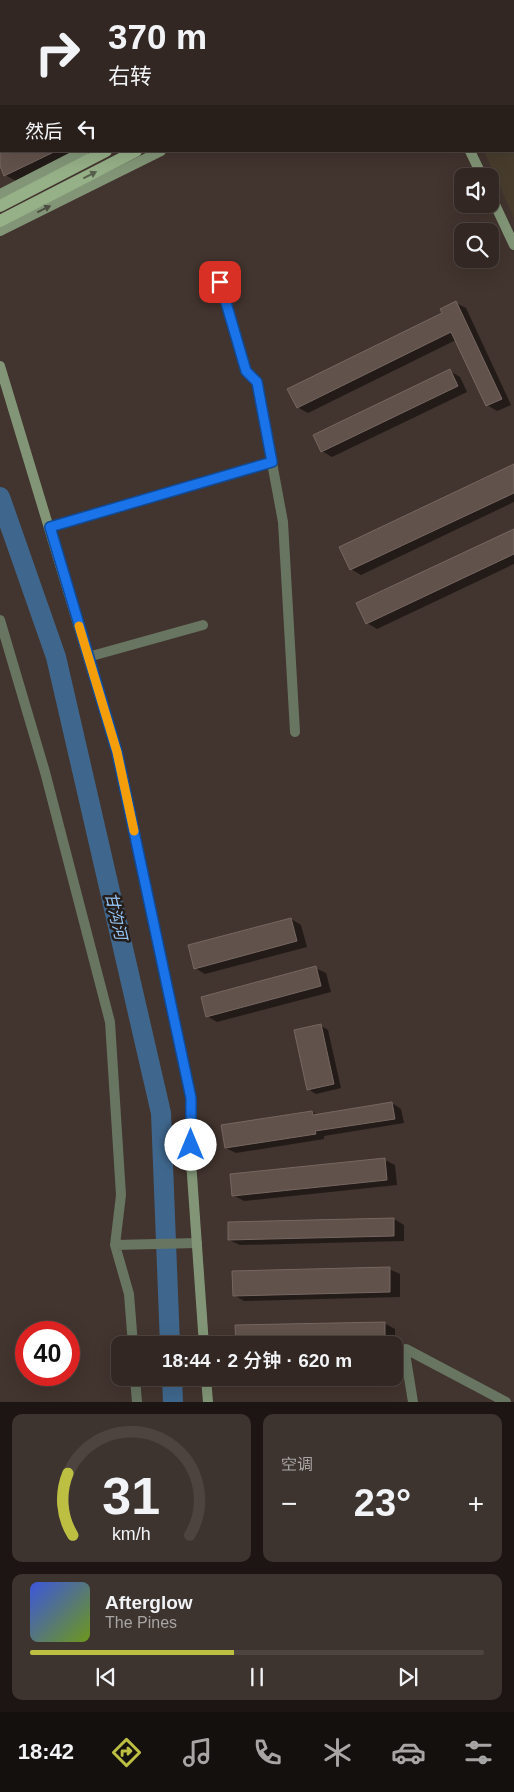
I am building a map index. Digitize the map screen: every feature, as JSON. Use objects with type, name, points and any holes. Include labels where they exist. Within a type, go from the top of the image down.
[{"type":"main road","points":[[0,206],[104,152]]},
{"type":"main road","points":[[0,221],[134,152]]},
{"type":"street","points":[[0,194],[82,152]]},
{"type":"street","points":[[0,231],[159,152]]},
{"type":"street","points":[[470,152],[478,168]]},
{"type":"street","points":[[499,213],[514,245]]},
{"type":"street","points":[[220,282],[246,371],[257,382],[283,522],[296,732]]},
{"type":"street","points":[[0,366],[117,752],[191,1098],[191,1161],[203,1336]]},
{"type":"street","points":[[50,527],[272,462]]},
{"type":"street","points":[[0,620],[45,772],[110,1022],[121,1194],[115,1245],[129,1294],[131,1336]]},
{"type":"street","points":[[88,657],[203,625]]},
{"type":"street","points":[[115,1245],[196,1243]]},
{"type":"street","points":[[413,1402],[404,1353],[406,1349],[506,1402]]},
{"type":"street","points":[[136,1386],[137,1402]]},
{"type":"street","points":[[207,1386],[208,1402]]},
{"type":"shaded area","points":[[484,152],[514,152],[514,218],[499,184],[499,168],[492,168]]},
{"type":"building","points":[[0,152],[54,152],[4,176],[0,166]]},
{"type":"building","points":[[456,301],[502,399],[486,406],[451,332],[297,408],[287,389],[442,313],[440,309]]},
{"type":"building","points":[[450,369],[458,386],[321,452],[313,435]]},
{"type":"building","points":[[514,464],[514,493],[350,570],[339,547]]},
{"type":"building","points":[[514,529],[514,554],[366,624],[356,603]]},
{"type":"building","points":[[291,918],[297,941],[194,969],[188,945]]},
{"type":"building","points":[[316,966],[321,986],[206,1017],[201,997]]},
{"type":"building","points":[[321,1024],[334,1084],[307,1090],[294,1030]]},
{"type":"building","points":[[392,1102],[395,1119],[315,1131],[316,1134],[225,1148],[221,1125],[312,1111],[313,1115]]},
{"type":"building","points":[[385,1158],[387,1180],[232,1196],[230,1174]]},
{"type":"building","points":[[394,1218],[394,1236],[228,1240],[228,1222]]},
{"type":"building","points":[[390,1267],[390,1292],[233,1296],[232,1271]]},
{"type":"building","points":[[385,1322],[385,1336],[236,1336],[235,1325]]},
{"type":"waterway","name":"甘沟河","points":[[0,497],[56,657],[161,1113],[170,1336]]},
{"type":"waterway","name":"甘沟河","points":[[172,1386],[173,1402]]},
{"type":"slow traffic","points":[[79,626],[117,752],[134,831]]},
{"type":"route","points":[[191,1145],[191,1098],[117,752],[50,527],[272,462],[257,382],[246,371],[220,282]]}]
